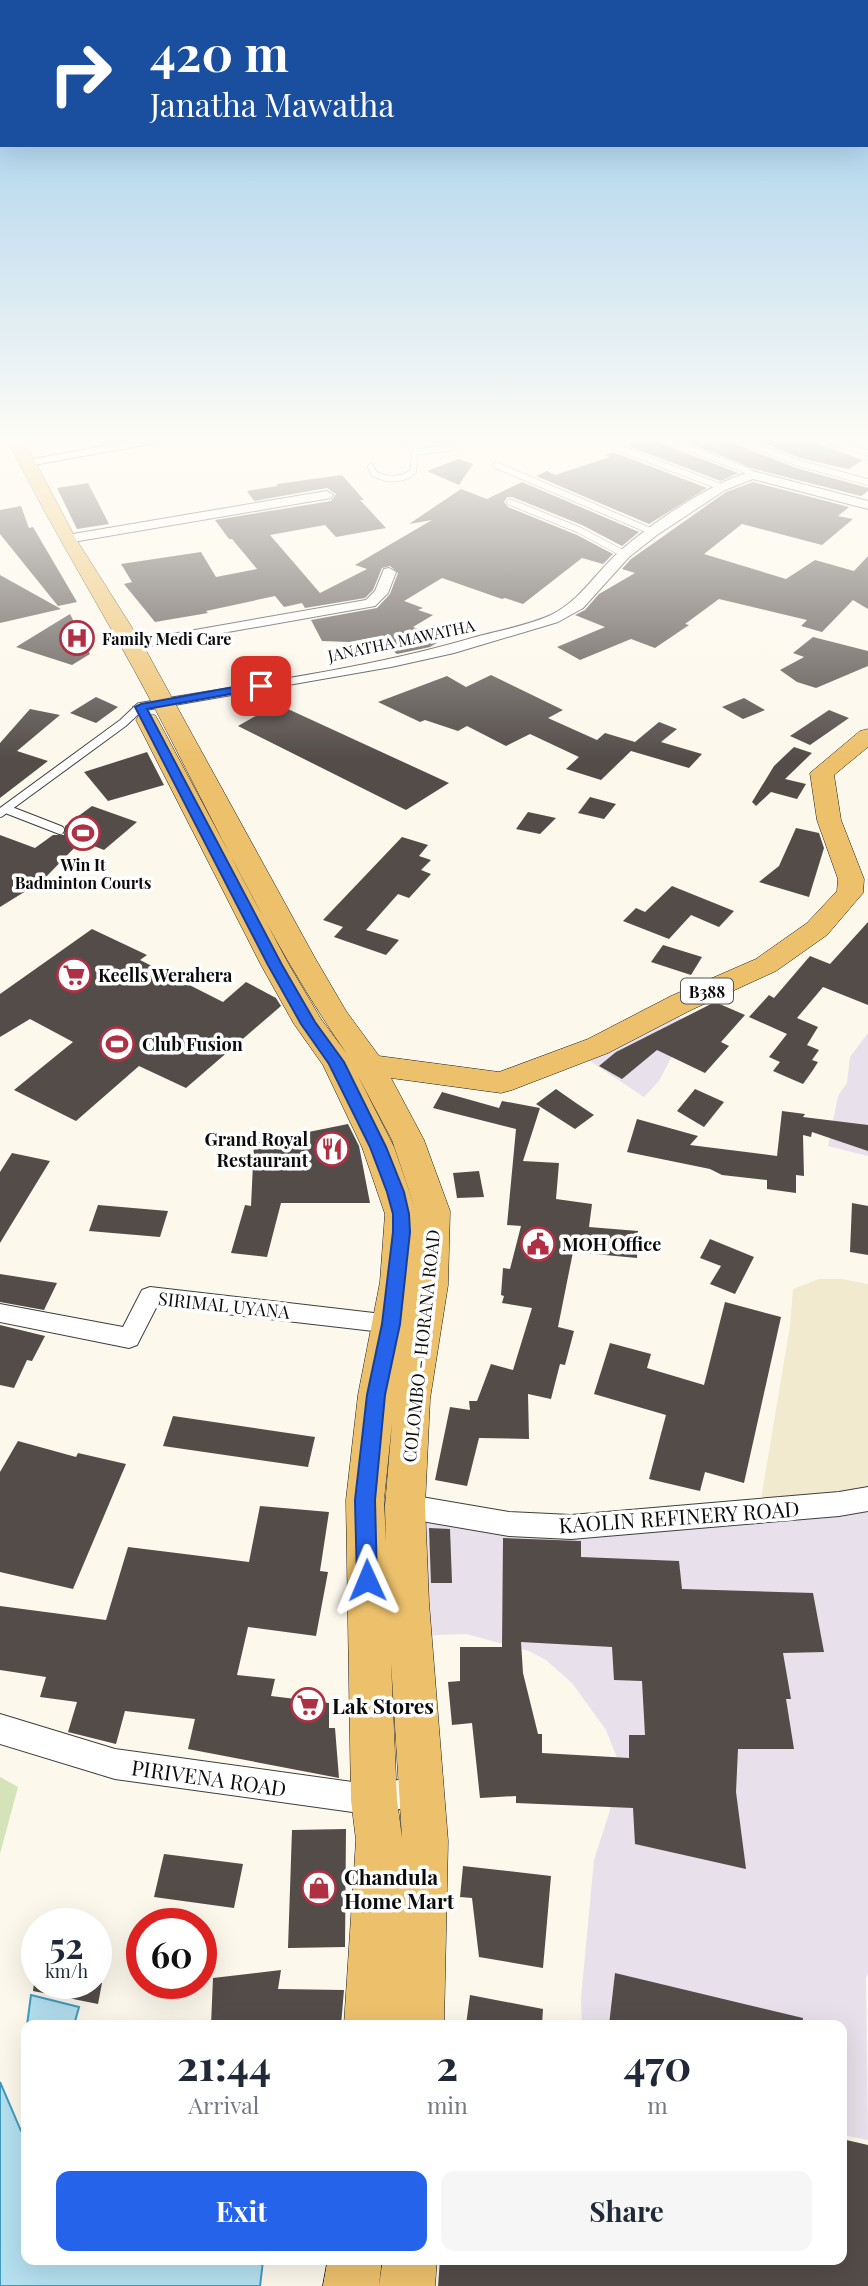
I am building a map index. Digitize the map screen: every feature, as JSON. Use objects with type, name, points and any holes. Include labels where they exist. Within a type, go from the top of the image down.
[{"type":"main road","name":"COLOMBO - HORANA ROAD","points":[[52,546],[113,649],[151,705],[255,899],[309,1024],[352,1063],[408,1140],[434,1211],[431,1285],[412,1399],[405,1506],[408,1603],[425,1841],[419,2020]]},
{"type":"main road","name":"COLOMBO - HORANA ROAD","points":[[71,546],[132,645],[151,705]]},
{"type":"main road","name":"B388","points":[[352,1063],[501,1083],[598,1046],[681,1003],[766,965],[806,938],[839,907],[860,881],[829,820],[821,773],[868,736]]},
{"type":"main road","name":"COLOMBO - HORANA ROAD","points":[[352,1063],[401,1214],[402,1232],[391,1324],[376,1395],[365,1500],[374,1800],[379,1840],[369,2020]]},
{"type":"main road","points":[[351,2286],[354,2265]]},
{"type":"main road","points":[[407,2286],[409,2265]]},
{"type":"street","name":"JANATHA MAWATHA","points":[[151,705],[403,661],[553,619],[578,605],[624,554],[635,546]]},
{"type":"street","points":[[132,645],[369,603],[381,593],[389,572]]},
{"type":"street","name":"SIRIMAL UYANA","points":[[0,1313],[130,1338],[150,1296],[391,1324]]},
{"type":"street","name":"KAOLIN REFINERY ROAD","points":[[365,1500],[509,1524],[571,1527],[839,1504],[868,1499]]},
{"type":"street","name":"PIRIVENA ROAD","points":[[0,1729],[115,1764],[374,1800],[422,1790]]},
{"type":"lane","points":[[608,546],[624,554]]},
{"type":"lane","points":[[3,811],[151,705]]},
{"type":"lane","points":[[3,811],[60,830]]},
{"type":"shaded area","points":[[671,1008],[688,1026],[659,1081],[644,1097],[578,1053]]},
{"type":"shaded area","points":[[868,1033],[868,1156],[828,1146],[838,1096],[847,1083],[850,1057]]},
{"type":"shaded area","points":[[819,1279],[842,1279],[868,1284],[868,1499],[759,1511],[790,1326],[793,1289]]},
{"type":"shaded area","points":[[868,1499],[868,2140],[847,2136],[847,2020],[582,2020],[581,1998],[594,1860],[610,1810],[617,1758],[606,1730],[572,1683],[546,1660],[529,1651],[466,1634],[437,1635],[373,1648],[374,1515],[571,1527]]},
{"type":"green space","points":[[0,1777],[18,1787],[0,1854]]},
{"type":"water","points":[[30,1999],[47,1999],[79,2007],[75,2020],[28,2020]]},
{"type":"water","points":[[0,2082],[21,2131],[21,2265],[263,2265],[260,2286],[0,2286]]},
{"type":"building","points":[[9,546],[44,546],[77,602],[58,606]]},
{"type":"building","points":[[238,546],[279,546],[320,593],[367,569],[355,565],[388,546],[597,546],[613,554],[603,564],[582,558],[523,604],[442,578],[404,601],[433,615],[413,627],[443,639],[430,647],[397,654],[376,637],[349,642],[322,641],[311,620],[377,608],[390,594],[398,573],[390,566],[382,568],[373,590],[365,598],[305,608],[302,603],[284,607],[275,596],[206,611],[208,613],[155,622],[124,584],[132,582],[121,564],[201,552],[216,577],[257,569]]},
{"type":"building","points":[[650,546],[715,546],[704,554],[786,579],[815,560],[854,571],[868,556],[868,609],[853,600],[822,632],[801,626],[807,620],[719,599],[685,624],[689,625],[655,648],[631,639],[580,660],[557,647],[605,627],[575,615],[585,610],[599,594],[635,573],[622,569]]},
{"type":"building","points":[[0,575],[61,609],[0,623]]},
{"type":"building","points":[[70,614],[90,654],[72,665],[16,647]]},
{"type":"building","points":[[813,637],[868,651],[868,666],[816,688],[797,682],[780,670],[804,657],[793,653]]},
{"type":"building","points":[[491,675],[563,710],[548,718],[597,740],[605,733],[635,742],[659,722],[677,729],[661,742],[702,754],[689,768],[631,751],[601,780],[566,769],[579,757],[530,734],[506,746],[467,726],[458,731],[425,720],[420,722],[378,702],[447,676],[466,687]]},
{"type":"building","points":[[96,697],[118,707],[96,723],[70,713]]},
{"type":"building","points":[[744,698],[765,710],[743,719],[722,707]]},
{"type":"building","points":[[277,704],[449,783],[406,810],[238,726]]},
{"type":"building","points":[[30,709],[60,715],[17,751],[48,761],[0,798],[0,743]]},
{"type":"building","points":[[829,710],[849,718],[810,745],[790,736]]},
{"type":"building","points":[[794,747],[812,753],[785,779],[806,784],[797,799],[771,792],[756,806],[752,802],[774,766]]},
{"type":"building","points":[[147,752],[164,785],[108,801],[84,772]]},
{"type":"building","points":[[590,797],[616,804],[604,819],[578,813]]},
{"type":"building","points":[[92,806],[137,822],[104,850],[81,841],[42,881],[0,907],[0,835],[35,848],[53,835],[64,835],[65,826]]},
{"type":"building","points":[[528,812],[556,818],[540,834],[516,829]]},
{"type":"building","points":[[796,828],[819,833],[824,848],[809,897],[759,882],[779,866]]},
{"type":"building","points":[[402,837],[428,845],[419,856],[431,860],[421,870],[431,874],[409,898],[398,894],[366,930],[399,940],[386,955],[334,937],[343,927],[323,920]]},
{"type":"building","points":[[672,886],[734,911],[719,927],[691,915],[669,939],[623,921],[636,908],[645,912]]},
{"type":"building","points":[[868,922],[868,1005],[823,987],[797,1018],[818,1027],[807,1045],[819,1050],[812,1060],[818,1062],[803,1084],[773,1071],[780,1062],[769,1057],[787,1034],[749,1017],[769,995],[774,998],[810,956],[830,964]]},
{"type":"building","points":[[92,929],[147,955],[140,960],[223,1002],[246,982],[276,998],[281,1006],[186,1088],[139,1066],[76,1121],[14,1090],[73,1042],[30,1019],[0,1037],[0,994]]},
{"type":"building","points":[[663,945],[702,957],[691,975],[651,962]]},
{"type":"building","points":[[715,1002],[745,1015],[721,1042],[729,1046],[705,1073],[657,1050],[622,1079],[599,1066],[616,1052]]},
{"type":"building","points":[[556,1089],[594,1115],[575,1129],[536,1104]]},
{"type":"building","points":[[695,1089],[724,1102],[704,1127],[677,1111]]},
{"type":"building","points":[[442,1092],[499,1108],[502,1101],[540,1108],[523,1161],[559,1163],[556,1199],[592,1204],[589,1227],[638,1231],[637,1258],[573,1252],[558,1327],[574,1331],[565,1365],[560,1364],[551,1399],[528,1394],[529,1439],[479,1438],[467,1486],[435,1480],[450,1407],[470,1410],[469,1401],[477,1401],[491,1364],[513,1370],[532,1308],[502,1303],[504,1296],[501,1295],[503,1268],[510,1269],[521,1226],[507,1225],[516,1129],[433,1108]]},
{"type":"building","points":[[782,1111],[805,1114],[803,1117],[868,1125],[868,1151],[812,1132],[811,1137],[803,1135],[804,1176],[796,1175],[796,1193],[767,1189],[767,1180],[722,1175],[710,1169],[627,1152],[637,1119],[698,1136],[690,1145],[777,1156]]},
{"type":"building","points":[[348,1124],[359,1146],[370,1203],[281,1203],[267,1257],[231,1253],[245,1205],[251,1206],[254,1143]]},
{"type":"building","points":[[12,1153],[50,1161],[0,1243],[0,1172]]},
{"type":"building","points":[[479,1171],[484,1197],[457,1198],[453,1173]]},
{"type":"building","points":[[852,1203],[868,1206],[868,1255],[850,1252]]},
{"type":"building","points":[[98,1205],[168,1211],[160,1237],[89,1231]]},
{"type":"building","points":[[710,1239],[754,1257],[735,1294],[710,1284],[721,1266],[700,1258]]},
{"type":"building","points":[[0,1274],[57,1283],[44,1310],[0,1302]]},
{"type":"building","points":[[725,1302],[781,1317],[744,1483],[705,1472],[700,1491],[649,1479],[666,1415],[594,1394],[610,1343],[651,1354],[647,1368],[704,1385]]},
{"type":"building","points":[[0,1325],[45,1336],[32,1361],[27,1360],[14,1388],[0,1385]]},
{"type":"building","points":[[173,1416],[315,1437],[308,1467],[163,1446]]},
{"type":"building","points":[[18,1441],[76,1457],[78,1453],[126,1464],[73,1589],[0,1572],[0,1472]]},
{"type":"building","points":[[260,1506],[329,1512],[320,1571],[328,1572],[316,1636],[248,1627],[237,1675],[275,1679],[271,1696],[329,1703],[329,1728],[335,1728],[339,1778],[188,1749],[195,1719],[125,1711],[116,1744],[68,1732],[77,1702],[40,1697],[46,1677],[0,1670],[0,1606],[106,1620],[128,1547],[249,1562]]},
{"type":"building","points":[[429,1528],[450,1529],[452,1583],[431,1583]]},
{"type":"building","points":[[503,1538],[581,1541],[581,1557],[679,1561],[682,1589],[813,1593],[824,1652],[783,1653],[791,1699],[786,1699],[794,1749],[738,1749],[736,1792],[746,1869],[635,1844],[633,1808],[516,1803],[516,1796],[480,1798],[472,1723],[452,1725],[448,1682],[460,1681],[460,1647],[502,1647]],"holes":[[[521,1642],[612,1647],[614,1680],[642,1681],[645,1735],[629,1735],[629,1758],[542,1753],[542,1734],[538,1734],[523,1673]]]},
{"type":"building","points":[[346,1829],[345,1947],[288,1948],[292,1830]]},
{"type":"building","points":[[164,1854],[243,1864],[234,1908],[154,1897]]},
{"type":"building","points":[[463,1866],[551,1876],[543,1968],[479,1957],[472,1898],[460,1897]]},
{"type":"building","points":[[281,1970],[278,1989],[344,1990],[341,2020],[211,2020],[212,1999],[217,1999],[217,1978]]},
{"type":"building","points":[[615,1973],[803,2018],[803,2020],[610,2020]]},
{"type":"building","points":[[470,1995],[543,2009],[542,2020],[467,2020]]},
{"type":"building","points":[[73,1999],[99,1999],[98,2004]]},
{"type":"building","points":[[847,2140],[868,2145],[868,2286],[438,2286],[440,2265],[847,2265]]},
{"type":"place","name":"Family Medi Care","points":[[77,638]]},
{"type":"place","name":"Win It Badminton Courts","points":[[83,833]]},
{"type":"place","name":"Keells Werahera","points":[[74,975]]},
{"type":"place","name":"Club Fusion","points":[[117,1044]]},
{"type":"place","name":"Grand Royal Restaurant","points":[[332,1149]]},
{"type":"place","name":"MOH Office","points":[[538,1244]]},
{"type":"place","name":"Lak Stores","points":[[308,1705]]},
{"type":"place","name":"Chandula Home Mart","points":[[319,1888]]},
{"type":"route","points":[[261,686],[141,707],[275,965],[309,1024],[336,1062],[378,1147],[396,1192],[402,1232],[391,1324],[376,1395],[365,1500],[367,1580]]}]
